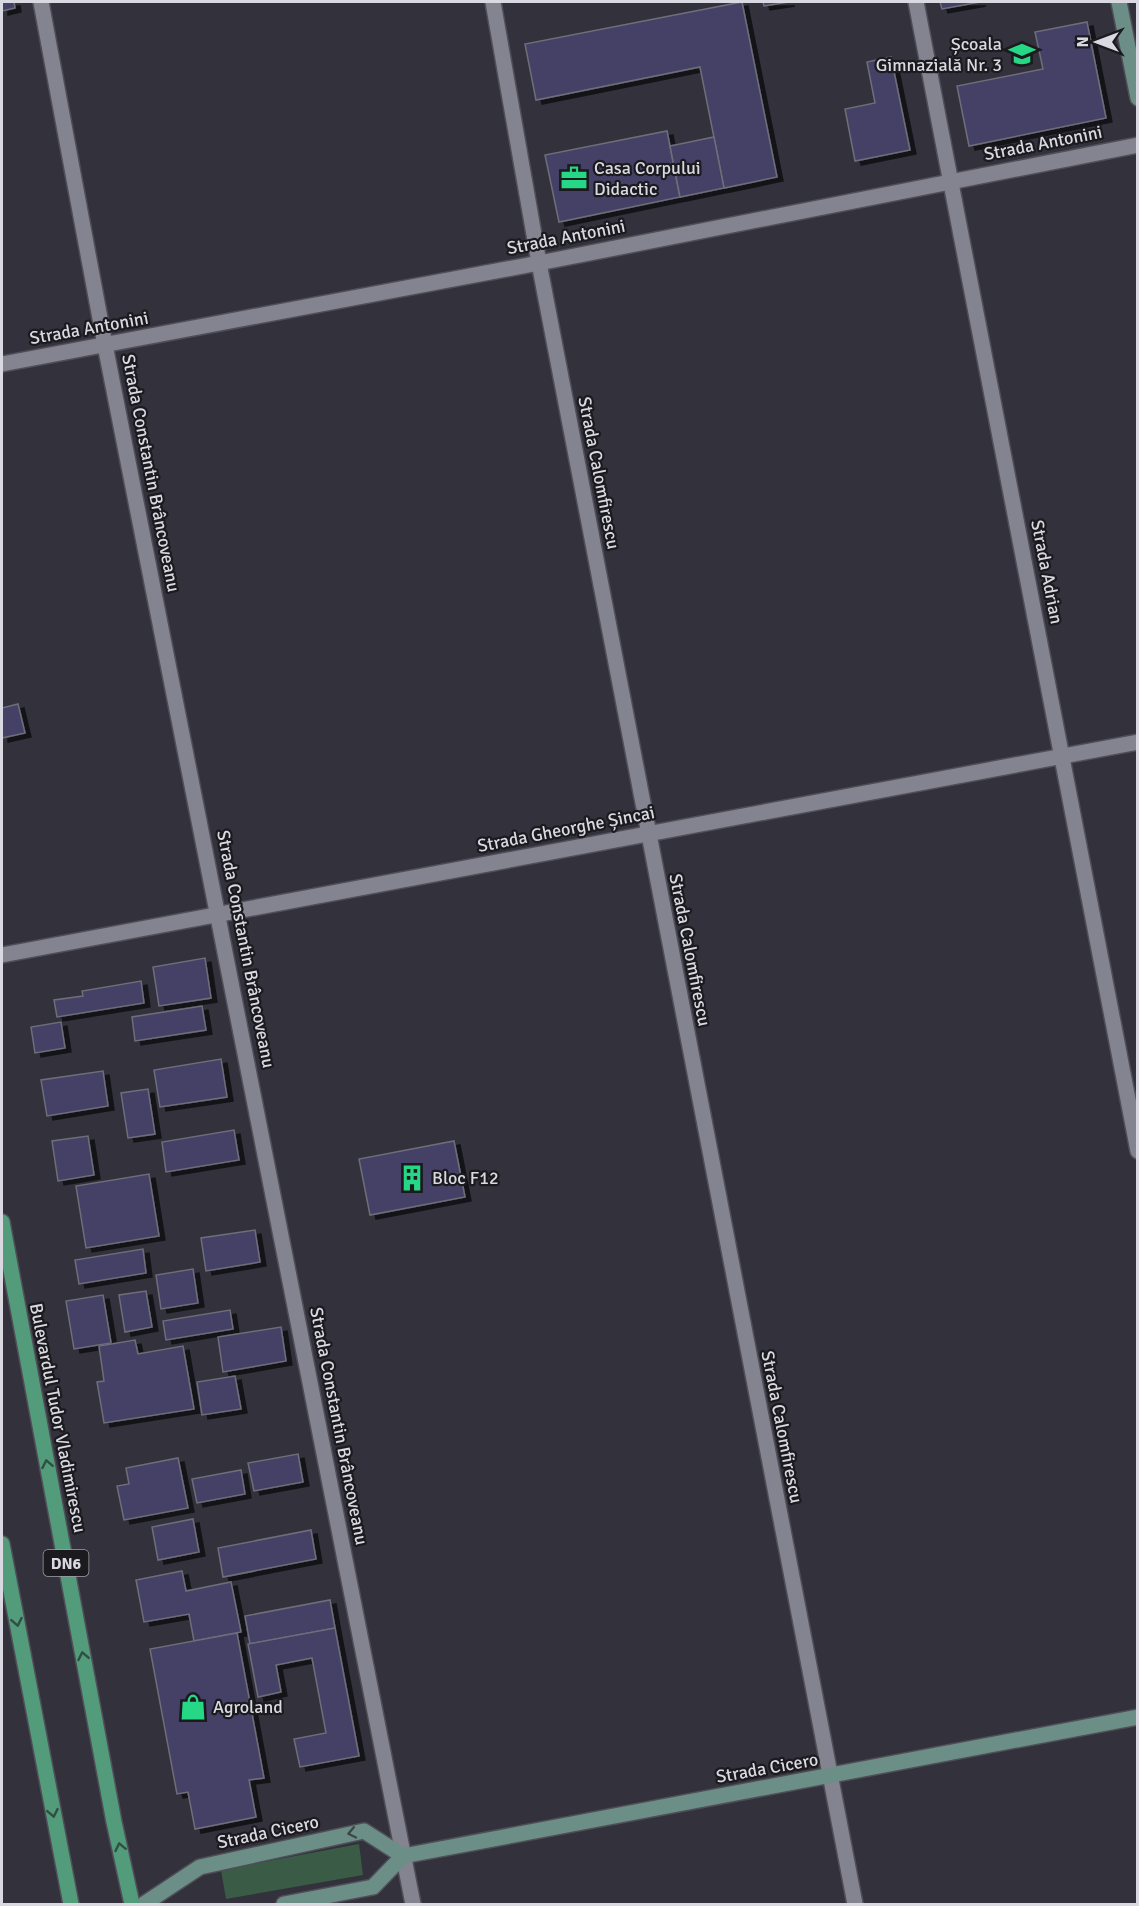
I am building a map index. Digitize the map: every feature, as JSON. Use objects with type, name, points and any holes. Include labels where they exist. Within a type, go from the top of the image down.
[{"type":"main road","name":"Bulevardul Tudor Vladimirescu","points":[[2,1222],[112,1810],[132,1905]]},
{"type":"main road","points":[[2,1544],[71,1905]]},
{"type":"street","name":"Strada Constantin Brâncoveanu","points":[[41,2],[105,345],[219,914],[412,1905]]},
{"type":"street","name":"Strada Calomfirescu","points":[[493,2],[538,262],[855,1905]]},
{"type":"street","name":"Strada Adrian","points":[[916,2],[1137,1151]]},
{"type":"street","points":[[1119,2],[1137,98]]},
{"type":"street","name":"Strada Antonini","points":[[2,364],[1137,145]]},
{"type":"street","name":"Strada Gheorghe Șincai","points":[[2,955],[1137,742]]},
{"type":"street","name":"Strada Cicero","points":[[144,1905],[200,1867],[364,1831],[403,1856],[830,1777],[1137,1717]]},
{"type":"street","points":[[284,1905],[373,1887],[403,1856]]},
{"type":"green space","points":[[359,1844],[363,1875],[226,1899],[221,1870]]},
{"type":"building","points":[[2,2],[14,2],[15,8],[2,11]]},
{"type":"building","points":[[742,2],[777,177],[724,188],[700,67],[536,100],[525,44]]},
{"type":"building","points":[[763,2],[789,2],[764,6]]},
{"type":"building","points":[[940,2],[980,2],[942,9]]},
{"type":"building","points":[[1087,22],[1106,118],[969,146],[957,86],[1043,69],[1035,32]]},
{"type":"building","points":[[891,57],[910,150],[855,161],[845,109],[875,103],[867,62]]},
{"type":"building","points":[[667,131],[680,197],[559,222],[545,155]]},
{"type":"building","points":[[714,137],[724,188],[680,197],[670,146]]},
{"type":"building","points":[[18,704],[25,733],[2,738],[2,708]]},
{"type":"building","points":[[205,958],[211,998],[159,1006],[153,967]]},
{"type":"building","points":[[141,981],[144,1003],[57,1017],[54,1000],[83,996],[82,991]]},
{"type":"building","points":[[202,1006],[206,1030],[135,1041],[132,1017]]},
{"type":"building","points":[[61,1022],[65,1048],[35,1053],[31,1027]]},
{"type":"building","points":[[221,1059],[227,1097],[160,1107],[154,1070]]},
{"type":"building","points":[[103,1071],[108,1106],[47,1116],[41,1080]]},
{"type":"building","points":[[148,1089],[155,1134],[128,1138],[121,1093]]},
{"type":"building","points":[[234,1130],[239,1160],[166,1172],[162,1142]]},
{"type":"building","points":[[88,1136],[94,1175],[58,1181],[52,1141]]},
{"type":"building","name":"Bloc F12","points":[[454,1141],[465,1197],[370,1215],[359,1159]]},
{"type":"building","points":[[149,1174],[159,1236],[86,1248],[76,1186]]},
{"type":"building","points":[[255,1230],[260,1262],[206,1271],[201,1238]]},
{"type":"building","points":[[143,1249],[146,1273],[79,1284],[75,1260]]},
{"type":"building","points":[[193,1269],[198,1303],[161,1309],[156,1275]]},
{"type":"building","points":[[146,1291],[152,1327],[125,1332],[119,1295]]},
{"type":"building","points":[[103,1295],[111,1343],[74,1349],[66,1301]]},
{"type":"building","points":[[230,1310],[233,1329],[166,1340],[163,1321]]},
{"type":"building","points":[[281,1327],[286,1361],[223,1372],[218,1337]]},
{"type":"building","points":[[135,1340],[138,1354],[183,1346],[194,1409],[104,1423],[97,1382],[104,1381],[99,1346]]},
{"type":"building","points":[[235,1376],[241,1409],[202,1415],[197,1382]]},
{"type":"building","points":[[298,1454],[303,1482],[254,1491],[248,1463]]},
{"type":"building","points":[[178,1458],[188,1508],[124,1520],[117,1486],[129,1484],[126,1468]]},
{"type":"building","points":[[241,1470],[245,1494],[197,1503],[192,1479]]},
{"type":"building","points":[[193,1519],[199,1552],[158,1560],[152,1527]]},
{"type":"building","points":[[311,1530],[316,1559],[223,1577],[218,1548]]},
{"type":"building","points":[[182,1571],[186,1591],[231,1582],[241,1632],[194,1641],[189,1614],[144,1622],[136,1580]]},
{"type":"building","points":[[330,1600],[335,1628],[250,1644],[245,1616]]},
{"type":"building","points":[[335,1628],[359,1756],[300,1767],[294,1739],[326,1733],[312,1658],[276,1665],[281,1692],[258,1697],[248,1644]]},
{"type":"building","points":[[237,1633],[264,1778],[249,1780],[256,1817],[195,1829],[188,1792],[177,1794],[150,1649]]},
{"type":"place","name":"Școala Gimnazială Nr. 3","points":[[1022,54]]},
{"type":"place","name":"Casa Corpului Didactic","points":[[574,178]]},
{"type":"place","name":"Bloc F12","points":[[412,1178]]},
{"type":"place","name":"Agroland","points":[[193,1707]]}]
